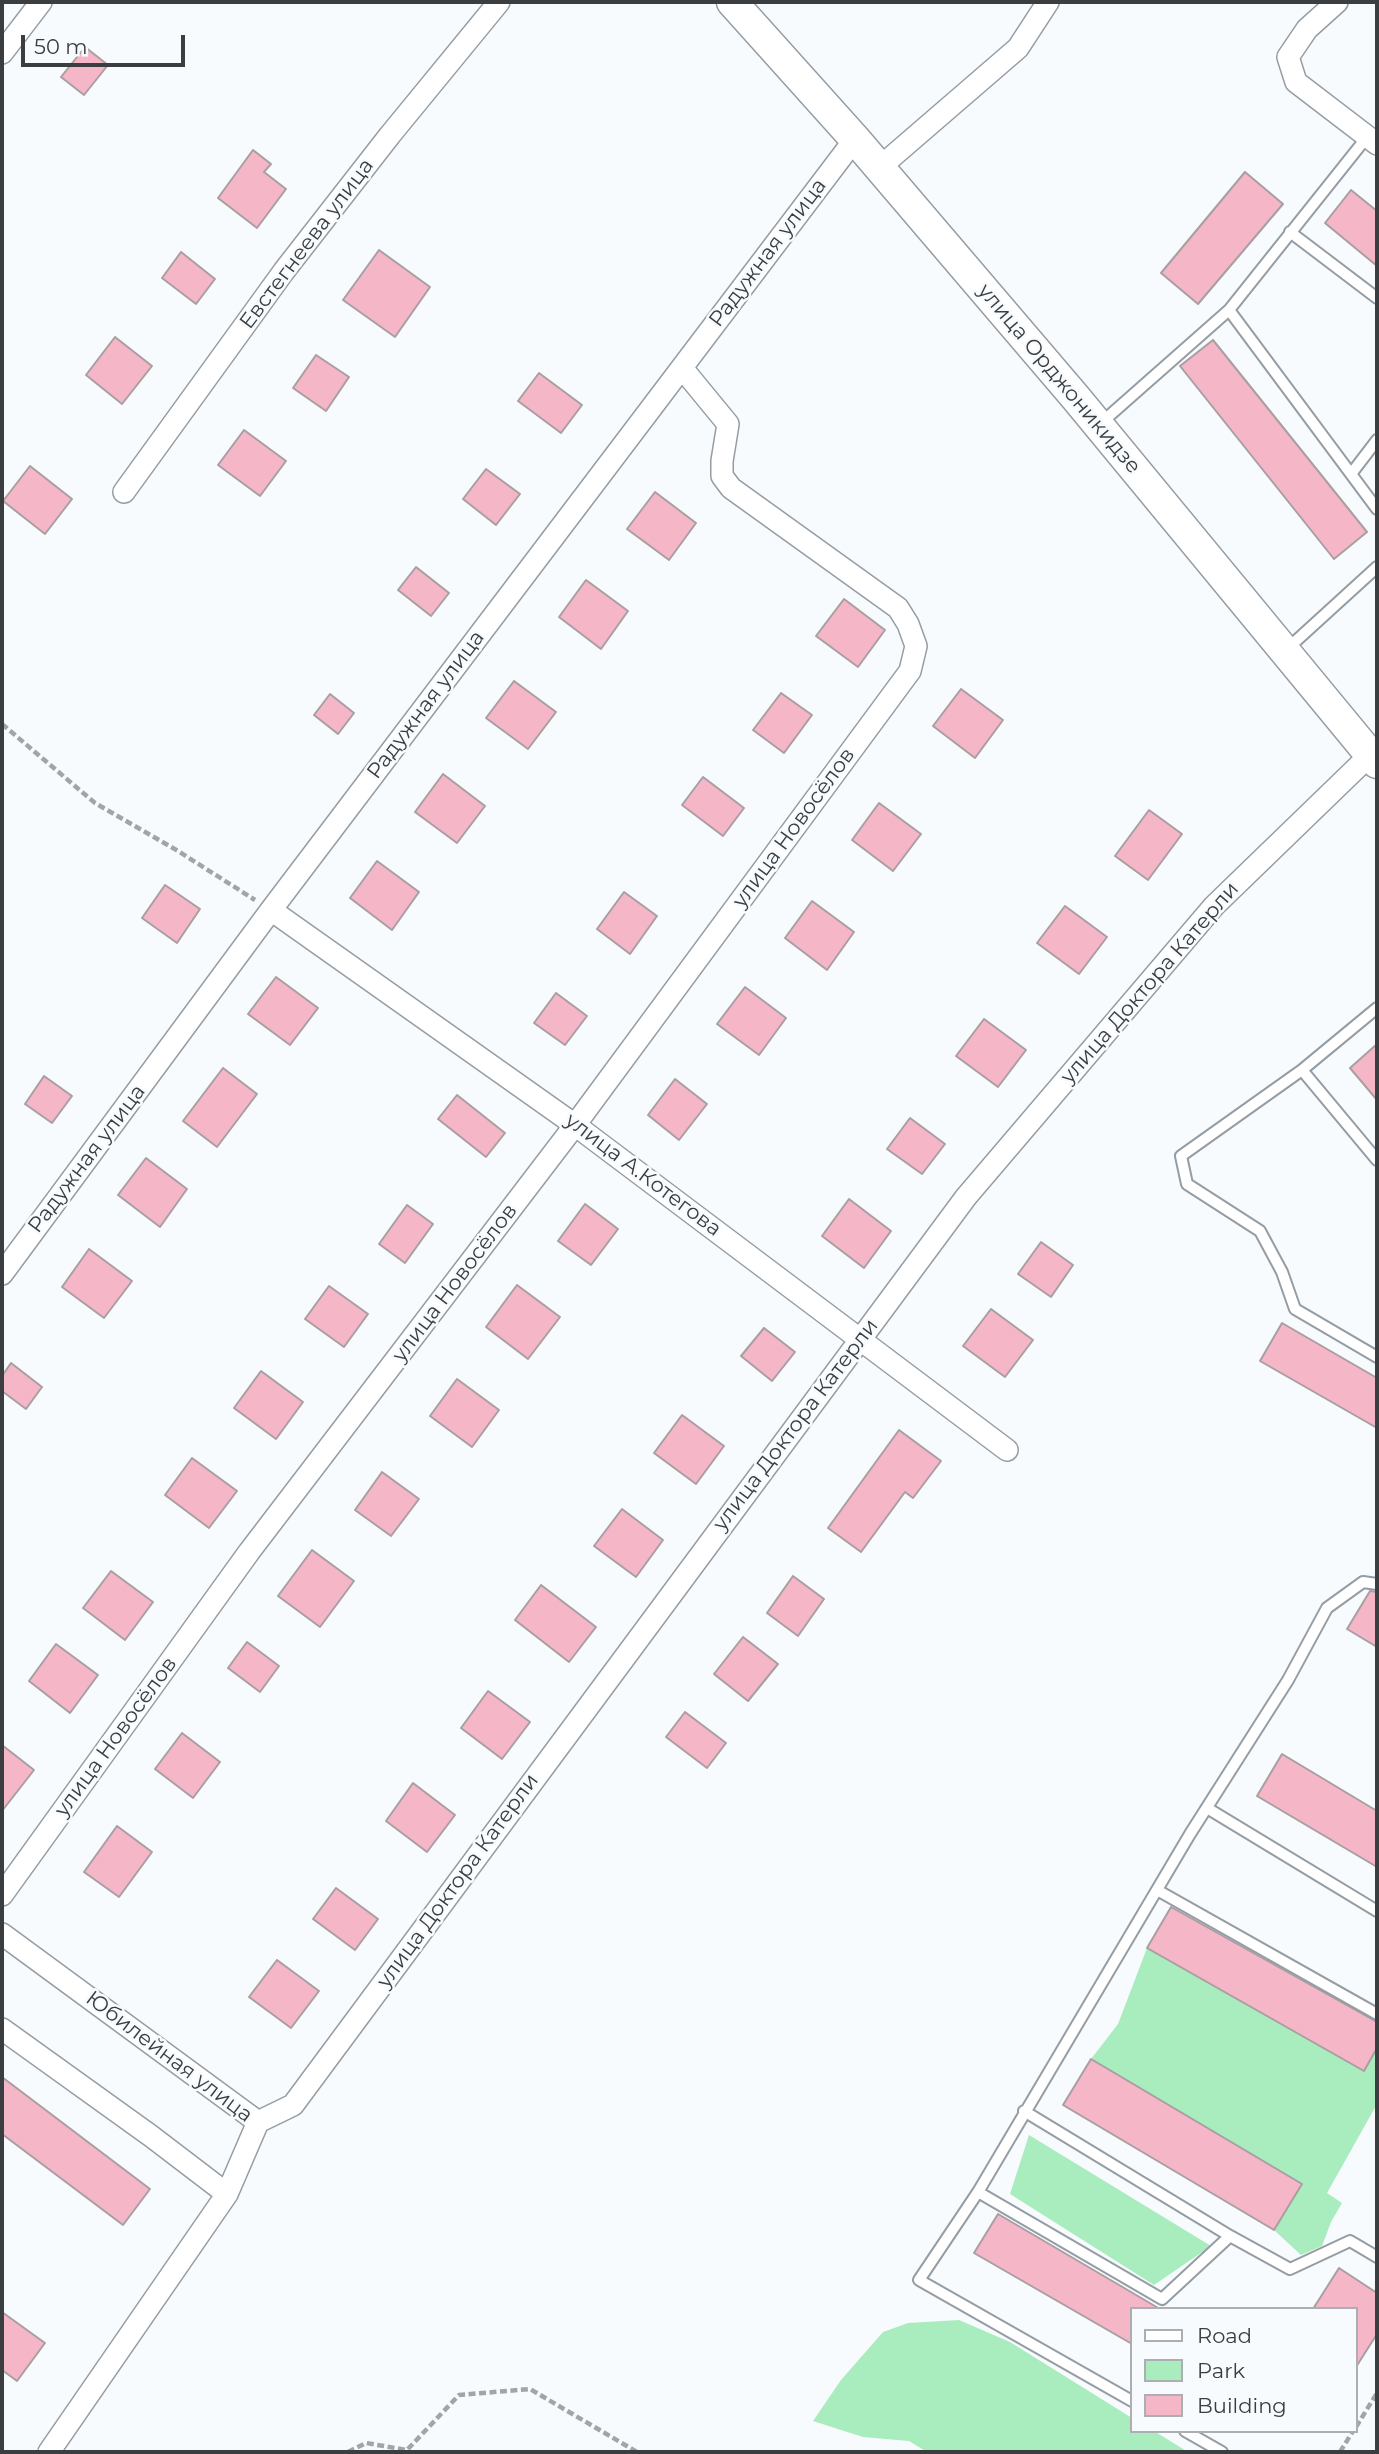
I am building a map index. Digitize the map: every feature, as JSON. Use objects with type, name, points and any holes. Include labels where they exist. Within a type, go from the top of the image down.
[{"type":"main road","name":"улица Орджоникидзе","points":[[732,2],[855,139],[1098,425],[1374,759]]},
{"type":"street","points":[[2,52],[41,2]]},
{"type":"street","name":"Евстегнеева улица","points":[[124,492],[284,271],[390,135],[499,2]]},
{"type":"street","points":[[879,167],[1018,48],[1048,2]]},
{"type":"street","points":[[1337,2],[1307,29],[1288,57],[1296,82],[1372,140]]},
{"type":"street","name":"Радужная улица","points":[[2,1274],[271,910],[855,139]]},
{"type":"street","name":"улица Новосёлов","points":[[2,1895],[250,1552],[575,1125],[910,671],[916,646],[908,624],[898,608],[731,488],[722,476],[728,424],[682,368]]},
{"type":"street","name":"улица Доктора Катерли","points":[[258,2122],[293,2105],[965,1197],[1214,906],[1374,759]]},
{"type":"street","name":"улица А.Котегова","points":[[271,910],[575,1125],[862,1338],[1007,1450]]},
{"type":"street","name":"Юбилейная улица","points":[[2,1934],[258,2122],[227,2194],[49,2452]]},
{"type":"street","points":[[2,2029],[227,2194]]},
{"type":"lane","points":[[1098,425],[1229,310],[1290,232],[1372,140]]},
{"type":"lane","points":[[1290,232],[1377,298]]},
{"type":"lane","points":[[1229,310],[1377,509]]},
{"type":"lane","points":[[1351,474],[1377,440]]},
{"type":"lane","points":[[1285,651],[1377,567]]},
{"type":"lane","points":[[1377,1008],[1302,1070],[1181,1156],[1187,1184],[1260,1231],[1282,1272],[1295,1309],[1377,1357]]},
{"type":"lane","points":[[1302,1070],[1377,1160]]},
{"type":"lane","points":[[1130,2400],[919,2280],[978,2192],[1157,1890],[1288,1680],[1327,1608],[1363,1582],[1377,1584]]},
{"type":"lane","points":[[1207,1808],[1377,1911]]},
{"type":"lane","points":[[1157,1890],[1377,2014]]},
{"type":"lane","points":[[1024,2111],[1230,2236],[1290,2269],[1350,2241],[1377,2257]]},
{"type":"lane","points":[[978,2192],[1162,2299],[1230,2236]]},
{"type":"lane","points":[[1189,2433],[1222,2452]]},
{"type":"path","points":[[2,724],[95,803],[178,851],[271,910]]},
{"type":"path","points":[[348,2452],[366,2443],[407,2450],[459,2395],[530,2389],[637,2452]]},
{"type":"path","points":[[1358,2424],[1377,2393]]},
{"type":"path","points":[[1340,2452],[1352,2433]]},
{"type":"green space","points":[[1147,1948],[1363,2071],[1377,2048],[1377,2104],[1327,2193],[1342,2203],[1322,2246],[1301,2255],[1274,2230],[1301,2184],[1091,2059],[1118,2024]]},
{"type":"green space","points":[[1029,2135],[1211,2246],[1154,2285],[1010,2194]]},
{"type":"green space","points":[[959,2320],[1010,2342],[1130,2417],[1130,2433],[1157,2433],[1188,2452],[927,2452],[909,2441],[863,2437],[813,2421],[841,2380],[883,2332],[908,2323]]},
{"type":"building","points":[[85,47],[108,65],[84,95],[61,77]]},
{"type":"building","points":[[253,150],[271,164],[264,172],[286,189],[257,228],[218,198]]},
{"type":"building","points":[[1245,172],[1283,204],[1198,304],[1161,273]]},
{"type":"building","points":[[1351,190],[1377,211],[1377,266],[1325,223]]},
{"type":"building","points":[[379,250],[430,287],[395,337],[343,300]]},
{"type":"building","points":[[181,252],[215,279],[196,304],[162,278]]},
{"type":"building","points":[[115,337],[152,366],[122,404],[86,375]]},
{"type":"building","points":[[1213,340],[1367,532],[1334,559],[1180,366]]},
{"type":"building","points":[[316,355],[349,377],[326,411],[293,388]]},
{"type":"building","points":[[539,373],[582,405],[561,433],[518,401]]},
{"type":"building","points":[[244,430],[286,461],[260,496],[218,465]]},
{"type":"building","points":[[30,466],[72,499],[45,534],[3,501]]},
{"type":"building","points":[[486,469],[520,494],[496,525],[463,499]]},
{"type":"building","points":[[655,492],[696,523],[669,560],[627,529]]},
{"type":"building","points":[[416,567],[449,593],[431,616],[398,590]]},
{"type":"building","points":[[586,580],[628,611],[601,649],[559,617]]},
{"type":"building","points":[[844,599],[885,630],[858,667],[816,636]]},
{"type":"building","points":[[514,681],[556,712],[528,749],[486,718]]},
{"type":"building","points":[[961,689],[1003,720],[975,758],[933,726]]},
{"type":"building","points":[[781,693],[812,715],[784,753],[753,730]]},
{"type":"building","points":[[330,694],[354,713],[338,734],[314,715]]},
{"type":"building","points":[[443,774],[485,806],[457,843],[415,812]]},
{"type":"building","points":[[703,777],[744,808],[723,836],[682,805]]},
{"type":"building","points":[[879,803],[921,834],[893,871],[852,840]]},
{"type":"building","points":[[1149,810],[1182,834],[1148,880],[1115,856]]},
{"type":"building","points":[[377,861],[419,892],[392,930],[350,898]]},
{"type":"building","points":[[165,885],[200,909],[177,943],[142,918]]},
{"type":"building","points":[[624,892],[657,916],[630,954],[597,929]]},
{"type":"building","points":[[812,901],[854,932],[827,970],[785,938]]},
{"type":"building","points":[[1065,906],[1107,937],[1079,974],[1037,943]]},
{"type":"building","points":[[276,977],[318,1008],[290,1045],[248,1014]]},
{"type":"building","points":[[745,987],[786,1018],[759,1055],[717,1024]]},
{"type":"building","points":[[556,993],[587,1016],[565,1045],[534,1023]]},
{"type":"building","points":[[984,1019],[1026,1050],[998,1087],[956,1056]]},
{"type":"building","points":[[1377,1044],[1377,1100],[1350,1068]]},
{"type":"building","points":[[223,1068],[257,1094],[217,1147],[183,1121]]},
{"type":"building","points":[[44,1076],[72,1096],[52,1123],[25,1104]]},
{"type":"building","points":[[675,1079],[707,1104],[679,1140],[648,1115]]},
{"type":"building","points":[[457,1095],[505,1133],[486,1157],[438,1119]]},
{"type":"building","points":[[910,1118],[945,1144],[922,1174],[887,1149]]},
{"type":"building","points":[[146,1158],[187,1189],[160,1227],[118,1195]]},
{"type":"building","points":[[849,1199],[891,1231],[864,1268],[822,1236]]},
{"type":"building","points":[[585,1204],[618,1229],[591,1265],[558,1241]]},
{"type":"building","points":[[407,1205],[433,1224],[405,1263],[379,1244]]},
{"type":"building","points":[[1041,1242],[1073,1265],[1051,1297],[1018,1274]]},
{"type":"building","points":[[89,1249],[132,1281],[104,1318],[62,1287]]},
{"type":"building","points":[[517,1285],[560,1317],[528,1359],[486,1327]]},
{"type":"building","points":[[329,1286],[368,1314],[344,1347],[305,1319]]},
{"type":"building","points":[[991,1309],[1033,1340],[1005,1377],[963,1346]]},
{"type":"building","points":[[1282,1323],[1377,1378],[1377,1428],[1260,1361]]},
{"type":"building","points":[[764,1328],[795,1352],[772,1381],[741,1356]]},
{"type":"building","points":[[11,1363],[42,1387],[26,1409],[2,1391],[2,1376]]},
{"type":"building","points":[[261,1371],[303,1402],[276,1439],[234,1408]]},
{"type":"building","points":[[457,1379],[499,1410],[472,1447],[430,1416]]},
{"type":"building","points":[[682,1415],[724,1446],[696,1484],[654,1453]]},
{"type":"building","points":[[899,1430],[941,1461],[913,1498],[905,1492],[861,1552],[828,1528]]},
{"type":"building","points":[[192,1458],[237,1491],[209,1528],[165,1495]]},
{"type":"building","points":[[382,1472],[419,1499],[391,1536],[355,1510]]},
{"type":"building","points":[[622,1509],[663,1540],[636,1577],[594,1546]]},
{"type":"building","points":[[312,1550],[354,1581],[320,1627],[278,1596]]},
{"type":"building","points":[[111,1571],[153,1602],[125,1640],[83,1608]]},
{"type":"building","points":[[793,1576],[824,1599],[798,1636],[767,1613]]},
{"type":"building","points":[[541,1585],[596,1627],[569,1662],[515,1620]]},
{"type":"building","points":[[1370,1591],[1377,1592],[1377,1647],[1347,1629]]},
{"type":"building","points":[[743,1637],[778,1664],[748,1701],[714,1674]]},
{"type":"building","points":[[247,1642],[279,1666],[260,1692],[228,1668]]},
{"type":"building","points":[[56,1644],[98,1675],[70,1713],[29,1681]]},
{"type":"building","points":[[488,1691],[530,1722],[502,1759],[461,1728]]},
{"type":"building","points":[[685,1712],[726,1743],[707,1768],[666,1737]]},
{"type":"building","points":[[182,1733],[220,1762],[193,1798],[155,1769]]},
{"type":"building","points":[[2,1745],[34,1770],[2,1811]]},
{"type":"building","points":[[1282,1754],[1377,1811],[1377,1867],[1257,1796]]},
{"type":"building","points":[[413,1783],[455,1815],[427,1852],[386,1821]]},
{"type":"building","points":[[117,1826],[152,1852],[119,1897],[84,1872]]},
{"type":"building","points":[[336,1888],[378,1919],[355,1950],[313,1919]]},
{"type":"building","points":[[1171,1907],[1377,2022],[1377,2048],[1364,2071],[1147,1948]]},
{"type":"building","points":[[277,1960],[319,1991],[291,2028],[249,1997]]},
{"type":"building","points":[[1091,2059],[1302,2184],[1274,2230],[1063,2105]]},
{"type":"building","points":[[2,2077],[150,2189],[123,2225],[2,2134]]},
{"type":"building","points":[[998,2214],[1157,2307],[1130,2307],[1130,2343],[974,2253]]},
{"type":"building","points":[[1339,2268],[1377,2293],[1377,2334],[1358,2364],[1358,2307],[1314,2307]]},
{"type":"building","points":[[2,2312],[45,2343],[17,2381],[2,2370]]}]
